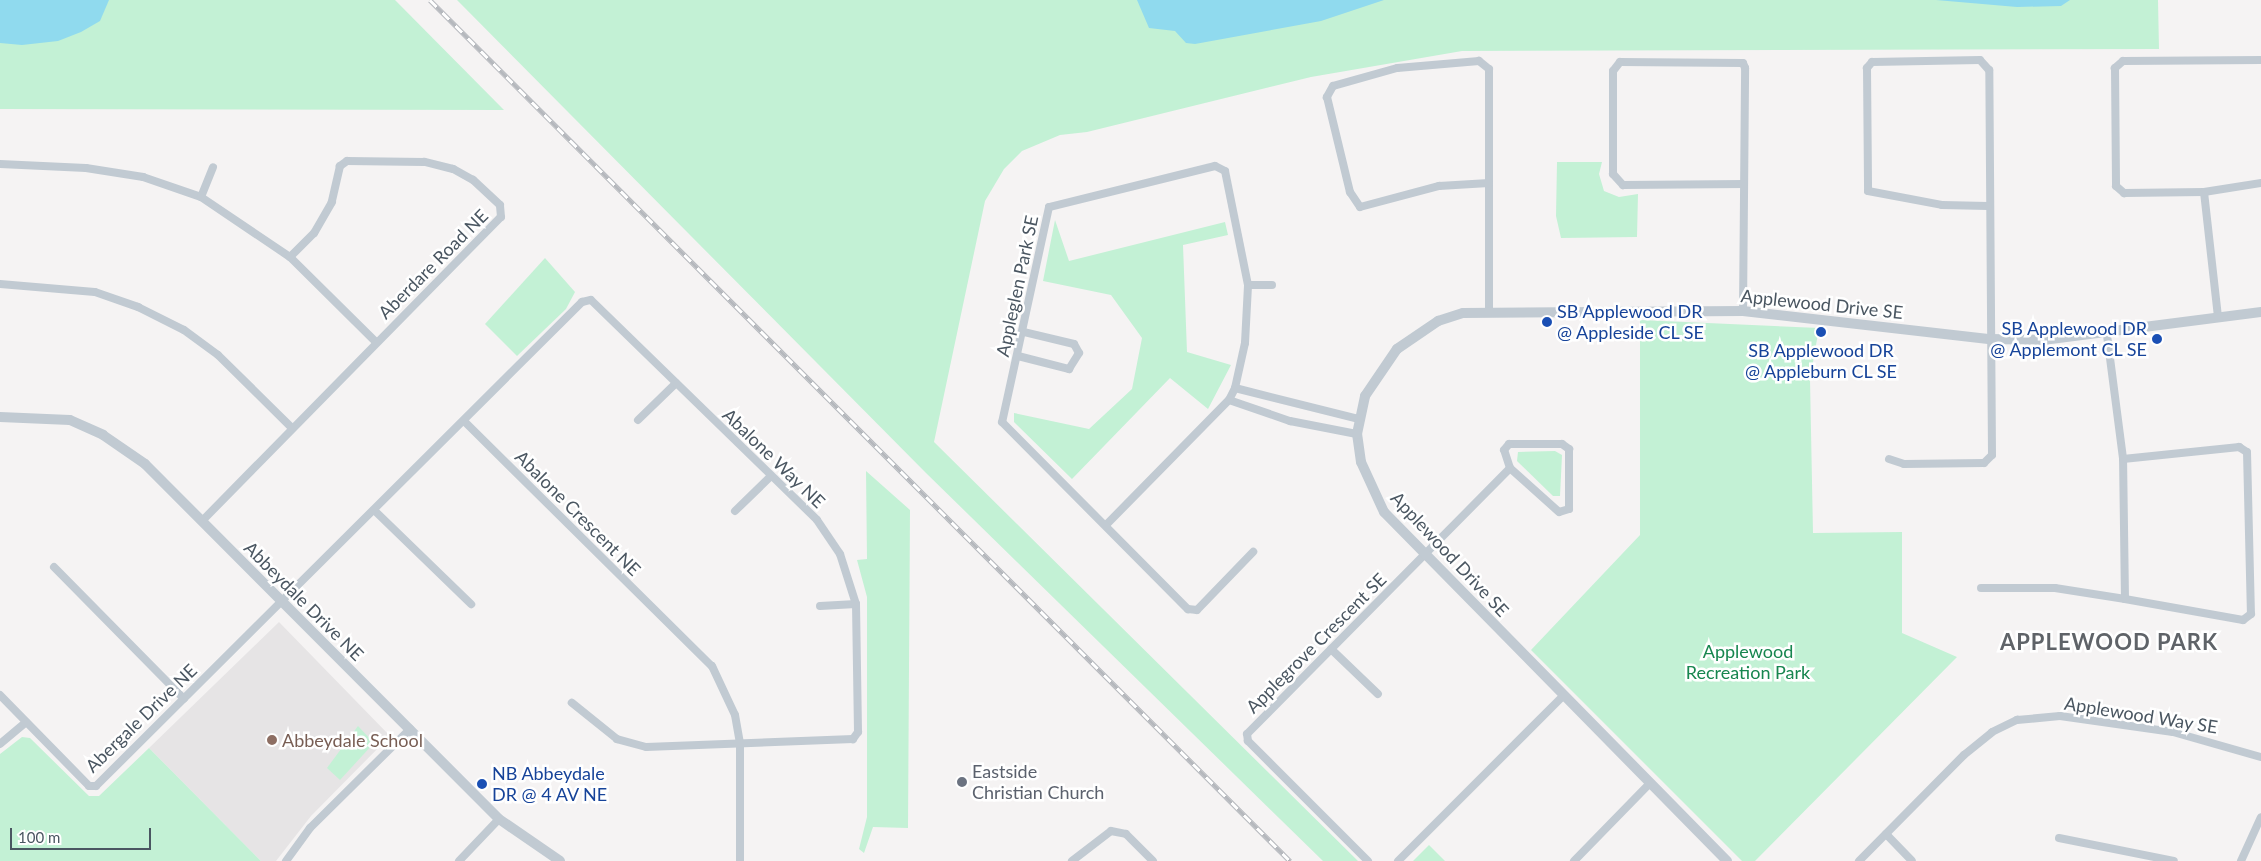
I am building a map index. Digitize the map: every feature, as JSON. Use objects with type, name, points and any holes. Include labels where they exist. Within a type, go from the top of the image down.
[{"type":"street","points":[[1889,459],[1904,464],[1984,463],[1992,454],[1988,206],[1990,70],[1980,60],[1872,62],[1867,68],[1868,191],[1942,205],[1988,206]]},
{"type":"street","points":[[2261,60],[2122,60],[2115,68],[2116,186],[2124,193],[2204,192],[2261,183]]},
{"type":"street","points":[[1489,183],[1439,186],[1360,206],[1350,192],[1327,96],[1333,86],[1397,68],[1479,61],[1489,69],[1489,183],[1489,312]]},
{"type":"street","points":[[1743,311],[1744,184],[1743,63],[1620,62],[1613,71],[1614,174],[1623,184],[1744,184]]},
{"type":"street","name":"Aberdare Road NE","points":[[203,520],[291,427],[501,217],[500,206],[473,180],[452,169],[424,162],[347,161],[340,166],[332,202],[314,233],[290,257]]},
{"type":"street","points":[[0,164],[86,168],[143,177],[201,197],[290,257],[376,342]]},
{"type":"street","name":"Appleglen Park SE","points":[[1215,166],[1225,171],[1248,285],[1245,343],[1235,388],[1228,400],[1107,524],[1002,422],[1024,332],[1049,207],[1215,166]]},
{"type":"street","points":[[201,197],[213,167]]},
{"type":"street","points":[[2204,192],[2218,317]]},
{"type":"street","points":[[0,284],[95,292],[138,307],[184,330],[218,355],[291,427]]},
{"type":"street","points":[[1248,285],[1272,285]]},
{"type":"street","name":"Abalone Way NE","points":[[464,421],[582,302],[591,300],[817,520],[840,554],[856,604],[858,732],[853,739],[740,744]]},
{"type":"street","name":"Applewood Drive SE","points":[[1727,861],[1384,512],[1370,489],[1356,434],[1358,419],[1379,370],[1403,344],[1438,321],[1463,312],[1743,311],[1990,340],[2107,335],[2261,312]]},
{"type":"street","points":[[1018,356],[1069,369],[1079,353],[1074,344],[1024,332]]},
{"type":"street","points":[[2107,335],[2123,459],[2125,599]]},
{"type":"street","points":[[638,420],[676,383]]},
{"type":"street","points":[[1235,388],[1294,406],[1358,419]]},
{"type":"street","points":[[1228,400],[1290,421],[1356,434]]},
{"type":"street","points":[[1290,421],[1294,406]]},
{"type":"street","name":"Abbeydale Drive NE","points":[[0,417],[70,420],[104,436],[145,464],[203,520],[281,602],[499,819],[560,861]]},
{"type":"street","points":[[281,602],[464,421]]},
{"type":"street","name":"Abalone Crescent NE","points":[[464,421],[712,666],[735,715],[740,744],[740,861]]},
{"type":"street","points":[[1508,444],[1562,444],[1569,449],[1569,509],[1559,512],[1510,468],[1504,450],[1508,444]]},
{"type":"street","points":[[1981,588],[2055,588],[2243,620],[2251,614],[2247,452],[2239,447],[2123,459]]},
{"type":"street","name":"Applegrove Crescent SE","points":[[1368,861],[1248,741],[1247,734],[1510,468]]},
{"type":"street","points":[[735,511],[771,476]]},
{"type":"street","points":[[375,511],[471,604]]},
{"type":"street","points":[[1107,524],[1188,609],[1197,610],[1253,552]]},
{"type":"street","points":[[54,567],[184,699]]},
{"type":"street","name":"Abergale Drive NE","points":[[0,695],[89,786],[96,786],[281,602]]},
{"type":"street","points":[[820,606],[856,604]]},
{"type":"street","points":[[1331,649],[1378,694]]},
{"type":"street","points":[[1398,861],[1563,696]]},
{"type":"street","points":[[572,703],[617,739],[646,747],[740,744]]},
{"type":"street","name":"Applewood Way SE","points":[[1859,861],[1964,754],[1992,732],[2017,720],[2060,716],[2173,732],[2261,757]]},
{"type":"street","points":[[0,744],[26,722]]},
{"type":"street","points":[[286,861],[310,828],[410,729]]},
{"type":"street","points":[[1574,861],[1650,783]]},
{"type":"street","points":[[2241,861],[2261,817]]},
{"type":"street","points":[[459,861],[499,819]]},
{"type":"street","points":[[1072,861],[1111,831],[1126,834],[1153,861]]},
{"type":"street","points":[[1886,834],[1912,861]]},
{"type":"street","points":[[2059,838],[2174,861]]},
{"type":"shaded area","name":"Abbeydale School","points":[[279,622],[390,736],[311,816],[276,861],[261,861],[149,748]]},
{"type":"green space","points":[[0,0],[395,0],[504,110],[0,109]]},
{"type":"green space","points":[[457,0],[2158,0],[2159,49],[1462,51],[1311,77],[1087,132],[1060,135],[1022,151],[1004,169],[985,201],[934,442],[1358,861],[1323,861],[926,473]]},
{"type":"green space","points":[[1557,162],[1602,162],[1599,174],[1604,191],[1619,197],[1638,194],[1637,237],[1561,238],[1556,216]]},
{"type":"green space","points":[[1055,220],[1069,261],[1225,222],[1228,235],[1183,245],[1187,352],[1231,365],[1208,409],[1170,378],[1072,479],[1014,422],[1014,413],[1089,429],[1132,389],[1142,338],[1111,295],[1043,281]]},
{"type":"green space","points":[[545,258],[575,292],[566,309],[517,356],[485,324]]},
{"type":"green space","name":"Applewood Recreation Park","points":[[1640,320],[1819,328],[1810,379],[1813,533],[1902,532],[1902,633],[1957,657],[1755,861],[1742,861],[1531,650],[1640,535]]},
{"type":"green space","points":[[1555,451],[1562,455],[1560,496],[1553,496],[1517,461],[1518,452]]},
{"type":"green space","points":[[866,471],[910,510],[908,828],[873,827],[864,853],[859,849],[867,817],[867,597],[857,560],[867,559]]},
{"type":"green space","points":[[358,726],[374,743],[340,780],[327,768]]},
{"type":"green space","points":[[22,737],[30,738],[89,796],[99,796],[149,748],[261,861],[0,861],[0,754]]},
{"type":"green space","points":[[1429,845],[1445,861],[1413,861]]},
{"type":"water","points":[[0,0],[109,0],[100,21],[81,32],[58,41],[22,45],[0,43]]},
{"type":"water","points":[[1137,0],[1384,0],[1321,21],[1195,44],[1186,43],[1175,31],[1149,28]]},
{"type":"water","points":[[1936,0],[2070,0],[2061,6],[2017,7]]},
{"type":"railway","points":[[430,0],[1290,861]]},
{"type":"place","name":"SB Applewood DR @ Appleside CL SE","points":[[1547,322]]},
{"type":"place","name":"SB Applewood DR @ Appleburn CL SE","points":[[1821,332]]},
{"type":"place","name":"SB Applewood DR @ Applemont CL SE","points":[[2157,339]]},
{"type":"place","name":"Abbeydale School","points":[[272,740]]},
{"type":"place","name":"Eastside Christian Church","points":[[962,782]]},
{"type":"place","name":"NB Abbeydale DR @ 4 AV NE","points":[[482,784]]},
{"type":"district","name":"APPLEWOOD PARK","points":[[2109,642]]}]
